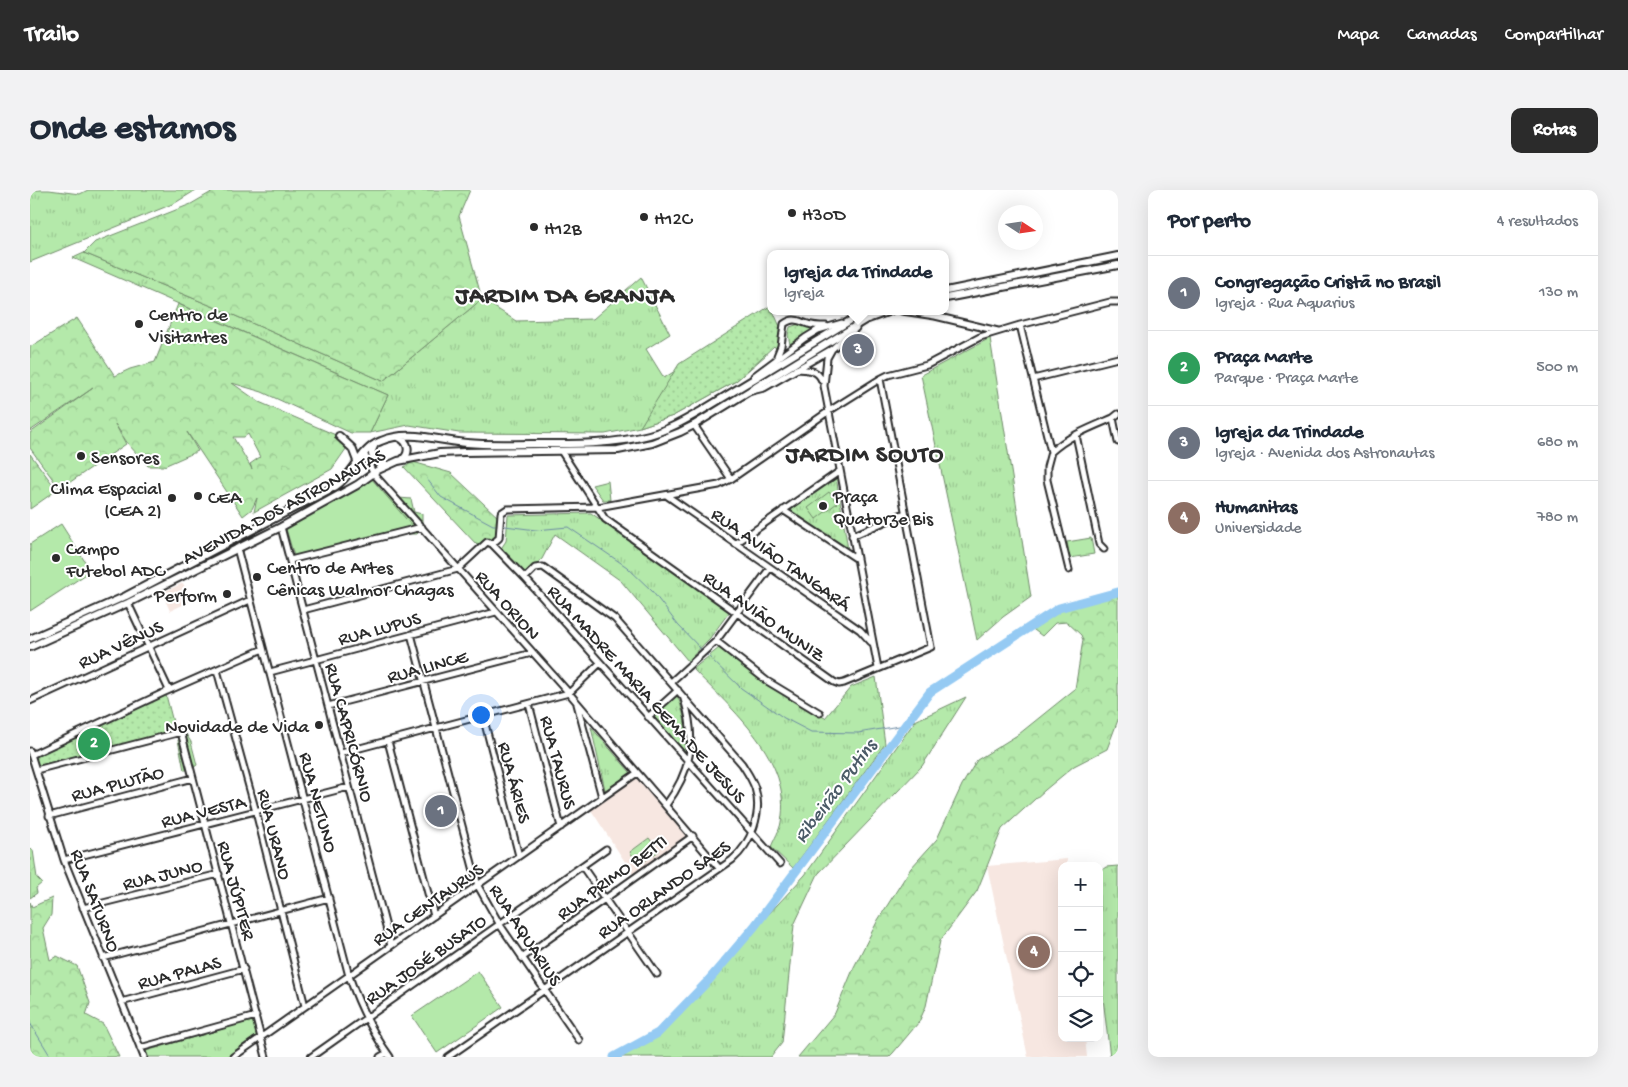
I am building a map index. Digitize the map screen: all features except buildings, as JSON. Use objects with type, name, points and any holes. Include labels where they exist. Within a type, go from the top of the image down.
[{"type":"main road","points":[[949,290],[1118,256]]},
{"type":"main road","points":[[949,297],[1118,265]]},
{"type":"main road","name":"AVENIDA DOS ASTRONAUTAS","points":[[30,639],[126,596],[342,482],[364,453],[378,442],[387,438],[424,436],[466,443],[556,444],[616,442],[650,435],[677,425],[741,387],[777,362],[859,315]]},
{"type":"main road","name":"AVENIDA DOS ASTRONAUTAS","points":[[32,648],[281,527],[357,485],[387,465],[440,453],[618,450],[652,443],[694,425],[748,392],[783,374],[838,340],[865,320],[879,315]]},
{"type":"main road","points":[[339,436],[352,448],[357,462]]},
{"type":"main road","points":[[397,437],[405,441],[408,449],[406,456],[398,461]]},
{"type":"main road","points":[[378,442],[372,452],[373,459],[379,464],[387,465]]},
{"type":"street","points":[[303,610],[458,569],[487,542],[492,544],[499,538],[501,513],[507,509],[598,507],[719,485],[731,479],[829,411],[880,379],[927,365],[980,337],[1110,302],[1118,302]]},
{"type":"street","points":[[928,315],[999,331]]},
{"type":"street","points":[[824,386],[827,358],[838,340],[834,328],[810,325],[796,319],[784,324],[777,362],[783,374],[832,349]]},
{"type":"street","points":[[1020,325],[1051,452],[1047,467],[1047,480],[1069,570]]},
{"type":"street","points":[[1033,379],[1118,358]]},
{"type":"street","points":[[796,369],[809,370],[818,374],[824,386],[878,668]]},
{"type":"street","points":[[852,536],[905,513],[880,379]]},
{"type":"street","points":[[1051,452],[1057,446],[1076,435],[1118,414]]},
{"type":"street","points":[[1113,418],[1118,442]]},
{"type":"street","points":[[694,425],[731,479]]},
{"type":"street","points":[[1076,435],[1099,544],[1104,549]]},
{"type":"street","name":"RUA AVIÃO MUNIZ","points":[[561,451],[604,519],[838,684],[931,647],[905,513]]},
{"type":"street","name":"RUA ORION","points":[[364,453],[373,473],[591,718],[719,868]]},
{"type":"street","points":[[735,544],[840,471]]},
{"type":"street","name":"RUA AVIÃO TANGARÁ","points":[[680,493],[681,502],[686,510]]},
{"type":"street","name":"RUA AVIÃO TANGARÁ","points":[[666,495],[860,630],[872,643]]},
{"type":"street","points":[[783,510],[857,559]]},
{"type":"street","name":"RUA CAPRICÓRNIO","points":[[281,527],[391,946]]},
{"type":"street","points":[[290,560],[422,527]]},
{"type":"street","name":"RUA MADRE MARIA GEMA DE JESUS","points":[[492,544],[525,578],[780,864]]},
{"type":"street","name":"RUA NETUNO","points":[[237,548],[349,976],[358,1002],[388,1055]]},
{"type":"street","name":"RUA ORLANDO SAES","points":[[448,1057],[738,854],[752,832],[757,798],[752,780],[742,764],[615,619],[552,573],[539,567],[525,578]]},
{"type":"street","points":[[671,682],[716,641],[738,614],[770,568]]},
{"type":"street","name":"RUA VÊNUS","points":[[30,701],[250,600]]},
{"type":"street","points":[[128,603],[150,646],[169,690]]},
{"type":"street","name":"RUA LUPUS","points":[[270,672],[496,612]]},
{"type":"street","name":"RUA AVIÃO TANGARÁ","points":[[860,630],[869,625]]},
{"type":"street","name":"RUA AQUARIUS","points":[[411,634],[478,886],[500,925],[579,1040]]},
{"type":"street","points":[[716,641],[767,681],[820,713]]},
{"type":"street","points":[[30,753],[263,649]]},
{"type":"street","name":"RUA LINCE","points":[[328,706],[532,653]]},
{"type":"street","points":[[341,753],[569,693],[600,663]]},
{"type":"street","name":"RUA URANO","points":[[217,670],[256,812],[305,1006]]},
{"type":"street","points":[[648,717],[678,690]]},
{"type":"street","points":[[666,805],[683,778],[691,746],[690,723],[683,696]]},
{"type":"street","points":[[576,702],[583,721],[602,797]]},
{"type":"street","name":"RUA TAURUS","points":[[529,704],[561,827]]},
{"type":"street","name":"RUA ÁRIES","points":[[483,716],[520,856]]},
{"type":"street","points":[[583,721],[591,718]]},
{"type":"street","points":[[690,723],[703,719]]},
{"type":"street","name":"RUA JÚPITER","points":[[36,770],[181,732],[266,1057]]},
{"type":"street","points":[[388,741],[434,916]]},
{"type":"street","name":"RUA SATURNO","points":[[30,753],[64,860],[144,1057]]},
{"type":"street","name":"RUA CENTAURUS","points":[[233,1057],[637,773]]},
{"type":"street","name":"RUA PLUTÃO","points":[[49,816],[193,778]]},
{"type":"street","name":"RUA VESTA","points":[[64,860],[349,787]]},
{"type":"street","name":"RUA PRIMO BETTI","points":[[522,958],[693,836]]},
{"type":"street","name":"RUA JOSÉ BUSATO","points":[[311,1057],[606,850]]},
{"type":"street","points":[[582,866],[657,974]]},
{"type":"street","name":"RUA JUNO","points":[[82,908],[219,874]]},
{"type":"street","points":[[103,958],[329,898]]},
{"type":"street","name":"RUA PALAS","points":[[122,1002],[244,969]]},
{"type":"street","points":[[140,1048],[256,1016]]},
{"type":"street","points":[[380,1057],[388,1055]]},
{"type":"shaded area","points":[[183,583],[191,601],[170,611],[162,593]]},
{"type":"shaded area","points":[[636,778],[686,836],[633,874],[591,810]]},
{"type":"shaded area","points":[[1067,859],[1067,862],[1058,862],[1058,1042],[1085,1042],[1087,1057],[1028,1057],[987,866]]},
{"type":"green space","points":[[30,190],[49,190],[80,194],[88,190],[196,190],[175,203],[30,262]]},
{"type":"green space","points":[[215,190],[470,190],[459,216],[482,299],[383,381],[231,314],[84,253],[95,242],[191,204]]},
{"type":"green space","points":[[84,253],[231,314],[383,381],[482,299],[516,321],[593,319],[641,277],[670,334],[646,349],[664,378],[766,313],[766,355],[736,381],[673,416],[640,427],[605,434],[459,433],[409,425],[370,433],[388,395],[73,258]]},
{"type":"green space","points":[[178,304],[388,395],[370,433],[351,433],[262,392],[232,383],[259,402],[338,436],[346,449],[332,469],[254,512],[257,498],[252,509],[243,516],[187,432],[198,451],[164,466],[148,466],[128,444],[115,424],[126,444],[60,489],[30,448],[30,433],[93,388],[30,431],[30,347],[77,318],[115,376],[130,369],[155,362]],"holes":[[[248,434],[260,457],[250,464],[252,469],[233,437],[244,437]]]},
{"type":"green space","points":[[767,308],[767,315],[775,315],[782,331],[779,352],[774,346],[736,381],[673,416],[640,427],[679,364]]},
{"type":"green space","points":[[799,324],[817,328],[790,344],[788,335],[790,327]]},
{"type":"green space","points":[[990,338],[1031,597],[1003,617],[977,640],[921,375]]},
{"type":"green space","points":[[30,454],[57,490],[30,509]]},
{"type":"green space","points":[[413,462],[451,473],[500,519],[496,539],[477,545],[404,467]]},
{"type":"green space","points":[[836,477],[848,549],[788,509]]},
{"type":"green space","points":[[371,478],[412,526],[294,556],[286,529]]},
{"type":"green space","points":[[608,481],[610,500],[603,500],[592,485]]},
{"type":"green space","points":[[389,487],[399,498],[411,499],[414,512],[422,514],[422,529],[417,534],[403,534],[382,498]]},
{"type":"green space","name":"Praça Quatorze Bis","points":[[829,492],[837,503],[816,519],[808,508]]},
{"type":"green space","points":[[591,513],[730,611],[710,638],[688,661],[621,581],[555,534],[542,559],[524,575],[500,550],[506,541],[508,515]]},
{"type":"green space","name":"Campo Futebol ADC","points":[[61,524],[91,571],[30,611],[30,544]]},
{"type":"green space","points":[[1091,538],[1094,554],[1070,558],[1067,542]]},
{"type":"green space","points":[[1118,592],[1118,720],[1107,749],[1074,766],[1002,829],[977,891],[940,941],[926,1006],[919,1022],[889,1057],[798,1057],[835,1013],[854,967],[878,920],[911,868],[937,839],[962,785],[977,760],[1019,734],[1075,689],[1083,640],[1081,635],[1067,622],[1055,623],[1042,636],[1030,627],[1059,608]]},
{"type":"green space","points":[[719,648],[768,686],[825,718],[851,687],[876,677],[885,744],[793,868],[771,847],[781,822],[782,799],[778,777],[769,757],[741,719],[693,669]]},
{"type":"green space","points":[[166,695],[175,730],[38,768],[35,757]]},
{"type":"green space","points":[[677,695],[685,724],[684,755],[652,718]]},
{"type":"green space","points":[[966,697],[922,766],[818,874],[794,925],[782,1043],[771,1057],[614,1057],[658,1033],[805,875],[915,721]]},
{"type":"green space","points":[[591,727],[631,773],[605,790]]},
{"type":"green space","points":[[186,734],[191,742],[197,765],[190,770],[184,770],[178,740]]},
{"type":"green space","points":[[649,838],[659,851],[639,865],[630,852]]},
{"type":"green space","points":[[30,849],[33,850],[37,878],[42,883],[36,888],[37,893],[30,898]]},
{"type":"green space","points":[[1118,866],[1118,1057],[1110,1057],[1103,998],[1103,869]]},
{"type":"green space","points":[[52,898],[51,915],[43,928],[50,960],[57,956],[77,966],[90,1003],[86,1015],[103,1024],[119,1057],[30,1057],[30,902],[32,907]]},
{"type":"green space","points":[[478,971],[503,1007],[437,1053],[412,1016]]},
{"type":"green space","points":[[253,1020],[257,1035],[226,1057],[148,1057],[146,1051]]},
{"type":"waterway","points":[[427,479],[441,497],[493,525],[497,525]]},
{"type":"waterway","points":[[505,526],[536,530],[568,527],[627,567],[652,591],[678,625],[701,649]]},
{"type":"waterway","name":"Ribeirão Putins","points":[[614,1057],[658,1033],[708,981],[754,927],[930,692],[1059,608],[1118,592]]},
{"type":"waterway","points":[[707,655],[741,688],[784,718],[811,732],[858,733],[905,725]]},
{"type":"waterway","points":[[30,1023],[51,1057]]},
{"type":"place","name":"H30D","points":[[792,213]]},
{"type":"place","name":"H12C","points":[[644,217]]},
{"type":"place","name":"H12B","points":[[534,227]]},
{"type":"place","name":"Centro de Visitantes","points":[[139,324]]},
{"type":"place","name":"Igreja da Trindade","points":[[858,350]]},
{"type":"place","name":"Sensores","points":[[81,456]]},
{"type":"place","name":"CEA","points":[[198,496]]},
{"type":"place","name":"Clima Espacial (CEA 2)","points":[[172,498]]},
{"type":"place","name":"Praça Quatorze Bis","points":[[823,506]]},
{"type":"place","name":"Campo Futebol ADC","points":[[56,558]]},
{"type":"place","name":"Centro de Artes Cênicas Walmor Chagas","points":[[257,577]]},
{"type":"place","name":"Perform","points":[[227,594]]},
{"type":"place","name":"Novidade de Vida","points":[[319,725]]},
{"type":"place","name":"Praça Marte","points":[[94,744]]},
{"type":"place","name":"Congregação Cristã no Brasil","points":[[441,811]]},
{"type":"place","name":"Humanitas","points":[[1034,952]]},
{"type":"district","name":"JARDIM DA GRANJA","points":[[565,294]]},
{"type":"district","name":"JARDIM SOUTO","points":[[865,453]]}]
